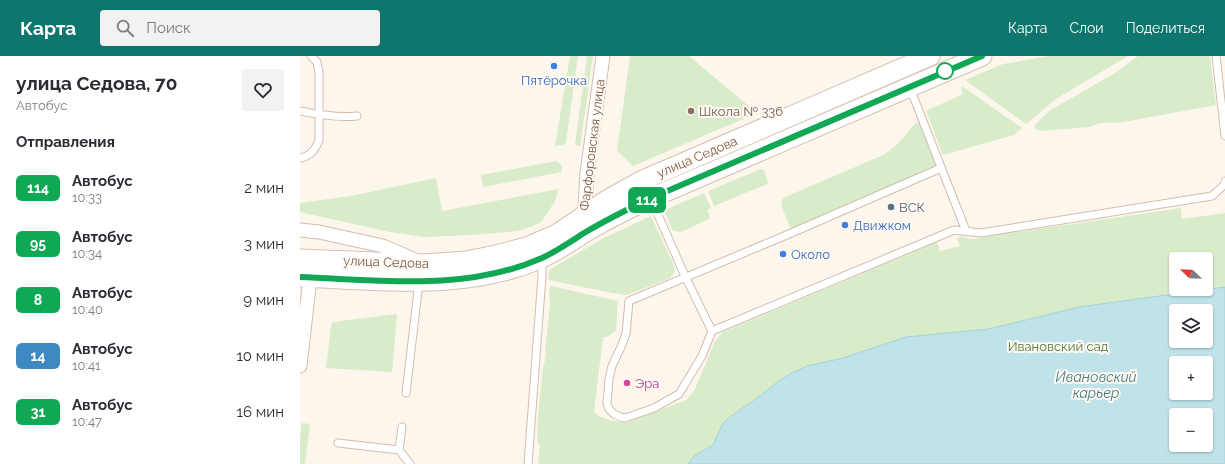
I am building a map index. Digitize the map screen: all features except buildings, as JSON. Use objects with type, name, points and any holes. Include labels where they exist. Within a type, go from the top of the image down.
[{"type":"main road","name":"улица Седова","points":[[306,268],[422,273],[468,279],[498,273],[542,258],[563,247],[607,200],[641,181],[930,56]]},
{"type":"main road","name":"улица Седова","points":[[422,273],[466,261],[527,248],[556,234],[617,214],[982,56]]},
{"type":"street","name":"Фарфоровская улица","points":[[584,224],[587,173],[603,56]]},
{"type":"street","points":[[300,230],[319,232],[383,246],[422,273]]},
{"type":"street","points":[[300,366],[306,268]]},
{"type":"lane","points":[[300,158],[305,157],[315,150],[318,140],[319,72],[317,62],[311,56]]},
{"type":"lane","points":[[1216,56],[1225,136]]},
{"type":"lane","points":[[909,87],[966,231]]},
{"type":"lane","points":[[300,111],[340,118],[358,116]]},
{"type":"lane","points":[[941,168],[629,301],[626,334],[612,366],[609,379],[609,409],[620,418],[625,418],[654,408],[678,394],[702,356],[712,332],[954,230],[981,233],[1212,196],[1224,185],[1225,182]]},
{"type":"lane","points":[[651,198],[685,276],[712,332]]},
{"type":"lane","points":[[528,464],[542,276],[542,258]]},
{"type":"lane","points":[[406,393],[422,273]]},
{"type":"lane","points":[[399,450],[402,427]]},
{"type":"lane","points":[[338,443],[399,450],[410,464]]},
{"type":"green space","points":[[570,56],[578,56],[566,142],[564,145],[555,146]]},
{"type":"green space","points":[[587,56],[593,56],[580,146],[575,145]]},
{"type":"green space","name":"Школа № 336","points":[[630,56],[689,56],[757,113],[633,166],[617,151]]},
{"type":"green space","points":[[1050,56],[1128,56],[1056,99],[1026,124],[965,80],[1003,64]]},
{"type":"green space","points":[[1138,56],[1210,56],[1216,105],[1118,123],[1100,123],[1090,127],[1042,131],[1035,129],[1034,126],[1049,111],[1115,73]]},
{"type":"green space","points":[[962,86],[1022,128],[1014,135],[943,155],[926,111],[963,94],[961,88]]},
{"type":"green space","points":[[919,122],[937,166],[791,229],[781,205],[783,198],[883,155],[898,144],[912,126]]},
{"type":"green space","points":[[557,161],[562,166],[562,172],[483,187],[481,175]]},
{"type":"green space","points":[[761,169],[764,170],[768,182],[767,184],[714,206],[708,191]]},
{"type":"green space","points":[[436,178],[442,211],[559,189],[555,201],[542,221],[518,231],[425,237],[390,232],[300,212],[300,203],[351,196]]},
{"type":"green space","points":[[704,193],[711,208],[707,210],[710,216],[709,219],[681,232],[673,231],[665,210]]},
{"type":"green space","name":"Ивановский сад","points":[[1181,208],[1182,219],[1225,213],[1225,464],[538,464],[540,446],[537,440],[538,415],[546,353],[550,304],[549,289],[551,286],[618,301],[616,331],[607,337],[603,337],[594,411],[599,416],[609,420],[626,423],[686,400],[694,391],[715,341],[723,332],[937,242],[940,251],[960,246],[957,239],[960,236],[971,239]]},
{"type":"green space","points":[[651,216],[675,268],[674,273],[670,278],[627,295],[549,280],[548,276],[552,268],[602,239]]},
{"type":"green space","points":[[397,314],[392,372],[326,368],[331,326],[333,322]]},
{"type":"green space","points":[[302,423],[310,424],[305,464],[300,464],[300,438]]},
{"type":"water","name":"Ивановский карьер","points":[[1225,287],[1225,464],[688,464],[694,456],[713,445],[723,423],[776,383],[807,366],[843,358],[906,337],[989,329],[1079,307],[1169,295],[1169,296],[1213,296],[1213,289]]},
{"type":"bus line","name":"114","points":[[300,277],[419,282],[468,279],[498,273],[542,258],[617,214],[651,198],[982,56]]},
{"type":"place","name":"Пятёрочка","points":[[554,66]]},
{"type":"place","name":"Школа № 336","points":[[691,111]]},
{"type":"place","name":"ВСК","points":[[891,207]]},
{"type":"place","name":"Движком","points":[[845,225]]},
{"type":"place","name":"Около","points":[[783,254]]},
{"type":"place","name":"Эра","points":[[627,383]]}]
